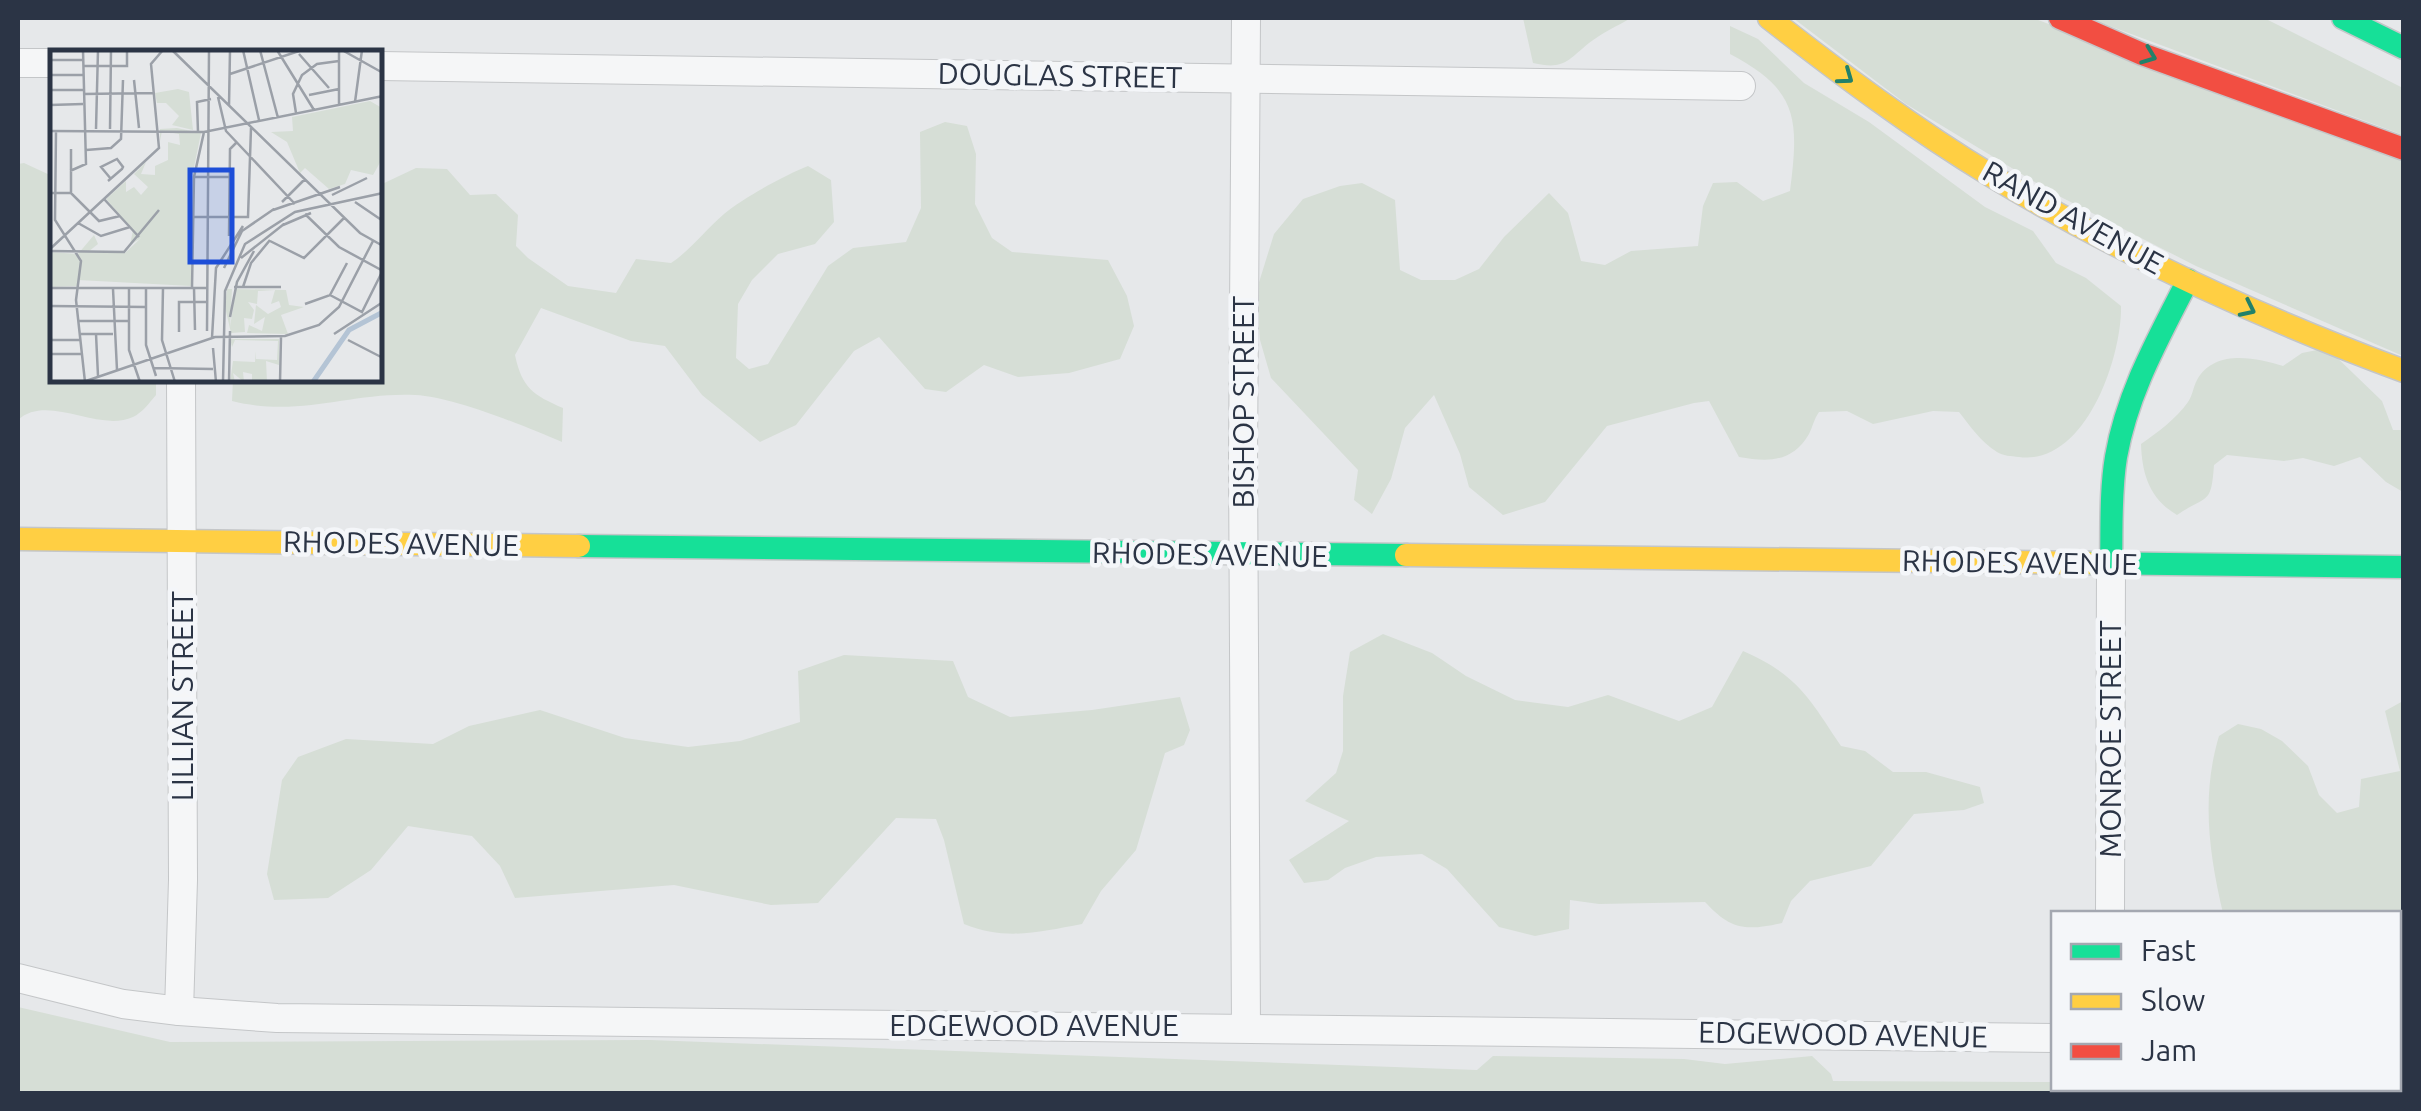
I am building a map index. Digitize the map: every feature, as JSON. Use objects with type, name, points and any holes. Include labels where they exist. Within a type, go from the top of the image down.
[{"type":"main road","name":"RAND AVENUE","points":[[1769,18],[1844,76],[2002,182],[2092,233],[2272,320],[2404,372]]},
{"type":"main road","points":[[2060,18],[2142,54],[2404,149]]},
{"type":"main road","points":[[2344,18],[2404,48]]},
{"type":"main road","name":"MONROE STREET","points":[[2111,565],[2115,471],[2122,426],[2138,380],[2188,280]]},
{"type":"main road","name":"RHODES AVENUE","points":[[18,539],[2404,567]]},
{"type":"street","name":"BISHOP STREET","points":[[1246,18],[1246,1027]]},
{"type":"street","points":[[18,63],[50,63]]},
{"type":"street","name":"DOUGLAS STREET","points":[[382,66],[1740,86]]},
{"type":"street","name":"LILLIAN STREET","points":[[179,1011],[181,382]]},
{"type":"street","name":"MONROE STREET","points":[[2110,911],[2111,565]]},
{"type":"street","name":"EDGEWOOD AVENUE","points":[[18,978],[123,1004],[277,1018],[2051,1038]]},
{"type":"shaded area","points":[[1523,18],[1631,18],[1564,62],[1552,65],[1533,63]]},
{"type":"shaded area","points":[[1793,18],[2033,18],[2403,160],[2403,356],[2196,266],[2053,193],[1906,104]]},
{"type":"shaded area","points":[[2088,18],[2264,18],[2403,88],[2403,135]]},
{"type":"shaded area","points":[[1730,26],[1758,39],[1804,83],[1869,122],[1985,207],[2033,231],[2056,263],[2086,278],[2121,306],[2120,328],[2107,379],[2081,427],[2063,445],[2042,455],[2019,457],[1991,448],[1959,412],[1933,411],[1873,424],[1847,411],[1819,412],[1809,434],[1795,451],[1760,460],[1739,457],[1709,401],[1694,403],[1607,426],[1545,502],[1503,515],[1469,487],[1460,454],[1434,395],[1405,428],[1391,479],[1372,514],[1354,500],[1358,470],[1271,378],[1260,340],[1256,292],[1274,234],[1303,199],[1362,183],[1395,200],[1400,270],[1421,280],[1455,280],[1479,269],[1504,237],[1549,193],[1568,213],[1581,261],[1605,265],[1631,251],[1698,246],[1703,206],[1713,183],[1737,182],[1763,201],[1790,191],[1794,145],[1789,109],[1770,81],[1730,54]]},
{"type":"shaded area","points":[[945,122],[967,126],[976,154],[975,204],[992,238],[1012,252],[1108,260],[1127,296],[1134,326],[1120,359],[1069,373],[1018,377],[984,365],[946,392],[925,389],[879,337],[854,351],[796,425],[760,442],[702,395],[665,346],[631,341],[541,308],[515,355],[530,389],[563,408],[562,442],[489,413],[415,395],[280,407],[232,401],[233,382],[382,382],[382,184],[416,168],[447,169],[470,195],[496,194],[518,215],[516,246],[528,258],[568,286],[616,293],[636,259],[671,263],[732,208],[808,166],[831,180],[834,222],[815,244],[778,254],[752,280],[738,304],[736,358],[749,369],[768,364],[828,266],[853,248],[906,242],[921,208],[920,132]]},
{"type":"shaded area","points":[[18,164],[50,175],[50,382],[156,382],[156,395],[133,417],[104,420],[44,410],[18,420]]},
{"type":"shaded area","points":[[2327,348],[2382,401],[2393,430],[2403,430],[2403,492],[2360,457],[2334,466],[2303,458],[2284,461],[2227,455],[2214,465],[2209,493],[2202,501],[2177,515],[2160,502],[2146,476],[2141,444],[2183,408],[2204,370],[2214,363],[2236,358],[2283,366],[2302,353]]},
{"type":"shaded area","points":[[1383,634],[1432,653],[1466,676],[1515,700],[1568,707],[1608,695],[1679,721],[1712,707],[1743,651],[1790,679],[1841,746],[1865,751],[1893,772],[1926,772],[1980,787],[1984,803],[1964,810],[1914,814],[1871,866],[1810,881],[1791,901],[1782,923],[1758,927],[1731,923],[1705,902],[1599,904],[1570,900],[1569,929],[1535,936],[1499,927],[1447,869],[1422,854],[1376,857],[1345,868],[1328,880],[1304,883],[1289,860],[1349,821],[1305,801],[1336,773],[1343,751],[1343,696],[1350,652]]},
{"type":"shaded area","points":[[844,655],[953,661],[968,697],[1010,717],[1180,697],[1190,730],[1184,745],[1165,753],[1136,850],[1101,891],[1082,924],[1008,934],[964,924],[936,819],[896,818],[818,903],[771,905],[674,885],[515,898],[500,866],[472,836],[408,826],[371,870],[328,898],[274,900],[267,874],[282,780],[298,757],[346,739],[433,744],[469,726],[540,710],[625,738],[688,747],[740,741],[800,722],[798,671]]},
{"type":"shaded area","points":[[2403,701],[2403,924],[2401,911],[2223,911],[2209,824],[2210,781],[2219,736],[2238,724],[2261,729],[2282,741],[2308,766],[2319,795],[2337,813],[2359,807],[2361,779],[2400,771],[2385,711]]},
{"type":"shaded area","points":[[18,1007],[170,1042],[650,1040],[1477,1070],[1493,1056],[1684,1059],[1725,1064],[1812,1056],[1833,1081],[2051,1082],[2051,1091],[2401,1091],[2403,1082],[2404,1093],[18,1094]]},
{"type":"traffic: fast","points":[[2343,18],[2404,48]]},
{"type":"traffic: fast","points":[[2111,565],[2113,484],[2121,433],[2145,366],[2188,280]]},
{"type":"traffic: fast","points":[[579,546],[1406,555]]},
{"type":"traffic: fast","points":[[2088,563],[2404,567]]},
{"type":"traffic: slow","points":[[1769,18],[1906,120],[2041,205],[2194,283],[2404,371]]},
{"type":"traffic: slow","points":[[18,539],[579,546]]},
{"type":"traffic: slow","points":[[1406,555],[2088,563]]},
{"type":"traffic: jam","points":[[2060,18],[2142,54],[2404,149]]}]
